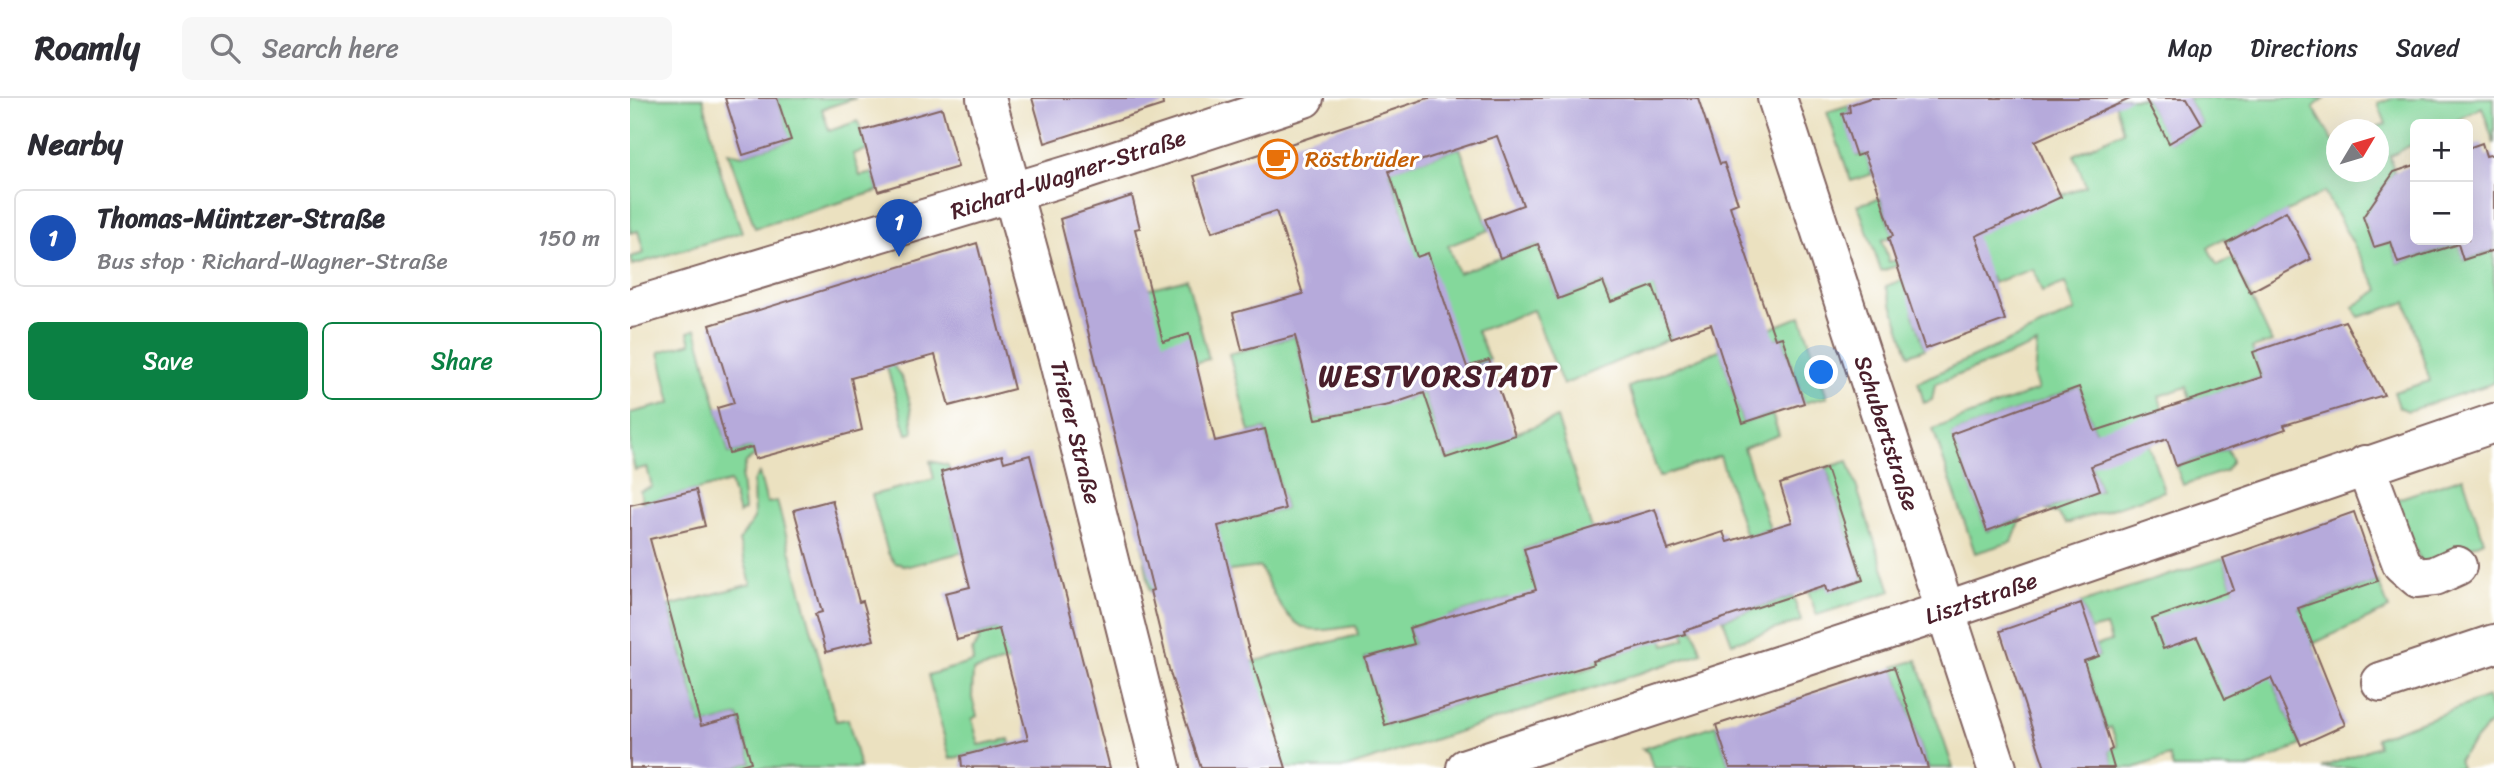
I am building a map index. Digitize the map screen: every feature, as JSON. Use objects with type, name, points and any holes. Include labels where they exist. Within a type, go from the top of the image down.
[{"type":"street","name":"Trierer Straße","points":[[986,98],[1058,358],[1161,768]]},
{"type":"street","name":"Richard-Wagner-Straße","points":[[630,308],[1013,192],[1304,98]]},
{"type":"street","name":"Schubertstraße","points":[[1777,98],[1997,768]]},
{"type":"street","name":"Lisztstraße","points":[[1466,768],[1945,611],[2494,423]]},
{"type":"street","points":[[2365,465],[2402,564],[2418,578],[2435,576],[2457,566]]},
{"type":"street","points":[[2382,682],[2494,644]]},
{"type":"green space","points":[[630,98],[703,98],[721,174],[742,232],[633,265],[631,257],[644,253],[638,231],[630,233]]},
{"type":"green space","points":[[777,98],[856,98],[822,109],[829,131],[858,121],[867,150],[853,154],[860,176],[873,173],[878,191],[755,228],[728,152],[743,155],[790,140]]},
{"type":"green space","points":[[2114,98],[2145,98],[2170,142],[2202,124],[2187,98],[2325,98],[2313,107],[2326,129],[2326,182],[2387,182],[2375,200],[2379,210],[2363,216],[2374,246],[2391,242],[2398,263],[2458,245],[2464,260],[2492,251],[2487,234],[2494,232],[2494,383],[2408,411],[2399,407],[2394,392],[2430,381],[2406,302],[2359,317],[2353,307],[2379,290],[2324,192],[2227,243],[2224,238],[2208,248],[2217,265],[2233,258],[2272,342],[2252,348],[2262,377],[2191,401],[2186,387],[2159,396],[2163,411],[2140,418],[2164,491],[2066,524],[2058,514],[2046,510],[2100,490],[2085,448],[2099,442],[2079,387],[1952,434],[1987,531],[2021,519],[2012,542],[1975,553],[1933,429],[2038,390],[2034,377],[2037,344],[1935,384],[1932,400],[1924,403],[1918,382],[2075,311],[2065,283],[2042,292],[2033,269],[1993,283],[1991,277],[1983,280],[1966,229],[2086,186],[2074,155],[2123,131]]},
{"type":"green space","points":[[2394,98],[2494,98],[2494,144],[2482,107],[2459,119],[2410,119],[2410,146],[2390,156],[2394,172],[2389,179],[2389,119],[2384,119],[2378,103]]},
{"type":"green space","points":[[1849,105],[1850,112],[1843,114],[1857,156],[1865,153],[1872,174],[1851,181],[1827,112]]},
{"type":"green space","points":[[1460,148],[1489,230],[1448,246],[1458,273],[1538,244],[1558,298],[1603,282],[1611,302],[1646,265],[1671,338],[1563,385],[1533,310],[1477,331],[1489,360],[1467,367],[1405,400],[1424,393],[1446,458],[1557,418],[1604,568],[1576,577],[1564,537],[1524,549],[1561,670],[1574,666],[1576,672],[1594,667],[1593,661],[1663,639],[1665,645],[1685,639],[1684,631],[1693,629],[1702,653],[1346,768],[1274,768],[1274,733],[1280,730],[1273,706],[1267,707],[1173,682],[1358,635],[1356,626],[1328,630],[1302,627],[1280,605],[1260,567],[1230,571],[1150,591],[1142,544],[1285,509],[1265,429],[1250,432],[1229,354],[1295,336],[1316,419],[1361,410],[1408,230],[1389,170]],"holes":[[[1509,598],[1534,681],[1386,725],[1365,658],[1414,644],[1409,628],[1429,622],[1433,637],[1449,616]]]},
{"type":"green space","points":[[1880,198],[1893,236],[1882,240],[1889,262],[1901,259],[1902,264],[1881,271],[1858,205]]},
{"type":"green space","points":[[1907,278],[1914,315],[1925,349],[1909,355],[1886,286]]},
{"type":"green space","points":[[1187,279],[1209,359],[1102,386],[1143,290]]},
{"type":"green space","points":[[1801,316],[1827,397],[1804,403],[1782,337],[1722,356],[1743,423],[1772,414],[1779,435],[1744,448],[1770,529],[1746,536],[1720,456],[1659,477],[1629,387]]},
{"type":"green space","points":[[696,329],[729,453],[752,447],[755,456],[746,462],[741,479],[744,510],[739,514],[730,482],[643,503],[640,491],[652,487],[647,467],[635,470],[630,449],[630,413],[671,403],[659,352],[691,343],[688,332]]},
{"type":"green space","points":[[890,363],[905,386],[913,433],[907,434],[887,368]]},
{"type":"green space","points":[[2227,449],[2232,461],[2225,471],[2183,485],[2176,466]]},
{"type":"green space","points":[[930,461],[948,465],[960,513],[952,516],[957,537],[971,550],[909,566],[895,563],[888,553],[872,495],[934,479]]},
{"type":"green space","points":[[1848,461],[1891,591],[1817,615],[1808,591],[1826,585],[1829,591],[1863,580],[1826,468]]},
{"type":"green space","points":[[759,473],[767,503],[777,501],[836,721],[848,719],[860,768],[730,768],[751,762],[738,716],[701,726],[669,606],[751,584],[739,541],[754,519],[753,481]]},
{"type":"green space","points":[[2463,477],[2484,541],[2435,563],[2422,563],[2391,501]]},
{"type":"green space","points":[[2223,558],[2235,592],[2290,612],[2378,581],[2389,609],[2312,644],[2321,666],[2274,684],[2301,745],[2250,768],[2173,768],[2169,756],[2134,768],[2114,768],[2109,751],[2118,746],[2111,727],[2106,729],[2089,677],[2066,668],[2099,656],[2095,646],[2111,641],[2106,626],[2090,630],[2081,603]]},
{"type":"green space","points":[[1793,596],[1801,621],[1732,643],[1723,619]]},
{"type":"green space","points":[[1017,624],[1026,656],[973,671],[972,698],[977,716],[972,719],[979,745],[1009,739],[1010,744],[950,759],[928,675],[973,662],[972,650],[979,641],[977,635]]},
{"type":"green space","points":[[1917,660],[1953,768],[1928,768],[1894,667]]},
{"type":"green space","points":[[2488,697],[2494,719],[2458,760],[2461,768],[2321,768],[2378,746],[2376,738]]},
{"type":"green space","points":[[1716,725],[1730,768],[1653,768],[1648,752],[1642,749]]},
{"type":"building","points":[[725,98],[777,98],[791,140],[743,155]]},
{"type":"building","points":[[1032,98],[1162,98],[1163,105],[1045,143]]},
{"type":"building","points":[[1428,98],[1698,98],[1720,164],[1724,163],[1738,203],[1730,206],[1775,339],[1782,337],[1804,403],[1743,423],[1711,324],[1671,338],[1653,286],[1611,302],[1603,282],[1558,299],[1538,244],[1500,258],[1485,219],[1523,205],[1497,136],[1389,171],[1417,257],[1428,253],[1467,367],[1489,360],[1515,435],[1446,458],[1424,393],[1389,405],[1316,419],[1295,336],[1242,350],[1233,313],[1303,294],[1276,211],[1212,232],[1194,176]]},
{"type":"building","points":[[1870,98],[2132,98],[2035,141],[2061,197],[1976,236],[2005,320],[1925,349],[1888,238],[1893,236],[1877,186],[1864,153],[1856,156],[1842,114],[1850,112],[1849,105]]},
{"type":"building","points":[[2145,98],[2187,98],[2202,124],[2169,143]]},
{"type":"building","points":[[942,108],[958,167],[878,191],[861,131]]},
{"type":"building","points":[[2482,143],[2486,156],[2494,154],[2494,250],[2463,260],[2458,245],[2473,245],[2473,146]]},
{"type":"building","points":[[2410,167],[2410,245],[2455,245],[2398,263],[2391,242],[2374,247],[2363,217],[2394,172]]},
{"type":"building","points":[[1132,196],[1140,228],[1135,229],[1163,342],[1189,334],[1215,441],[1265,429],[1285,509],[1218,526],[1247,644],[1286,768],[1201,768],[1170,673],[1150,591],[1153,590],[1060,219]]},
{"type":"building","points":[[2286,211],[2311,259],[2250,292],[2226,243]]},
{"type":"building","points":[[977,243],[1014,389],[949,406],[935,355],[851,378],[862,430],[755,459],[752,447],[729,453],[717,408],[734,403],[710,325]]},
{"type":"building","points":[[2345,321],[2384,395],[2284,425],[2286,429],[2176,466],[2167,439],[2091,466],[2100,490],[1987,531],[1951,434],[2079,387],[2095,431],[2262,377],[2253,352]]},
{"type":"building","points":[[1002,455],[1004,462],[1030,455],[1110,768],[962,767],[961,756],[1028,739],[999,629],[957,640],[945,593],[970,587],[941,472]]},
{"type":"building","points":[[1826,468],[1863,580],[1828,592],[1826,585],[1684,631],[1685,634],[1593,661],[1594,664],[1385,725],[1365,658],[1414,644],[1409,628],[1536,590],[1524,549],[1655,509],[1668,550],[1723,532],[1727,542],[1792,522],[1780,484]]},
{"type":"building","points":[[696,490],[705,526],[650,539],[701,726],[738,716],[751,762],[730,768],[630,768],[630,505]]},
{"type":"building","points":[[832,500],[859,602],[863,601],[874,640],[826,652],[815,614],[822,612],[794,510]]},
{"type":"building","points":[[2354,512],[2378,581],[2298,608],[2345,725],[2301,745],[2271,678],[2225,699],[2197,637],[2163,649],[2152,619],[2234,590],[2223,558]]},
{"type":"building","points":[[2081,603],[2099,656],[2084,661],[2112,749],[2109,751],[2114,768],[2045,768],[2000,631]]},
{"type":"building","points":[[1894,667],[1928,768],[1730,768],[1716,725]]},
{"type":"place","name":"Röstbrüder","points":[[1278,159]]},
{"type":"place","name":"Thomas-Müntzer-Straße","points":[[899,257]]},
{"type":"district","name":"WESTVORSTADT","points":[[1438,376]]}]
